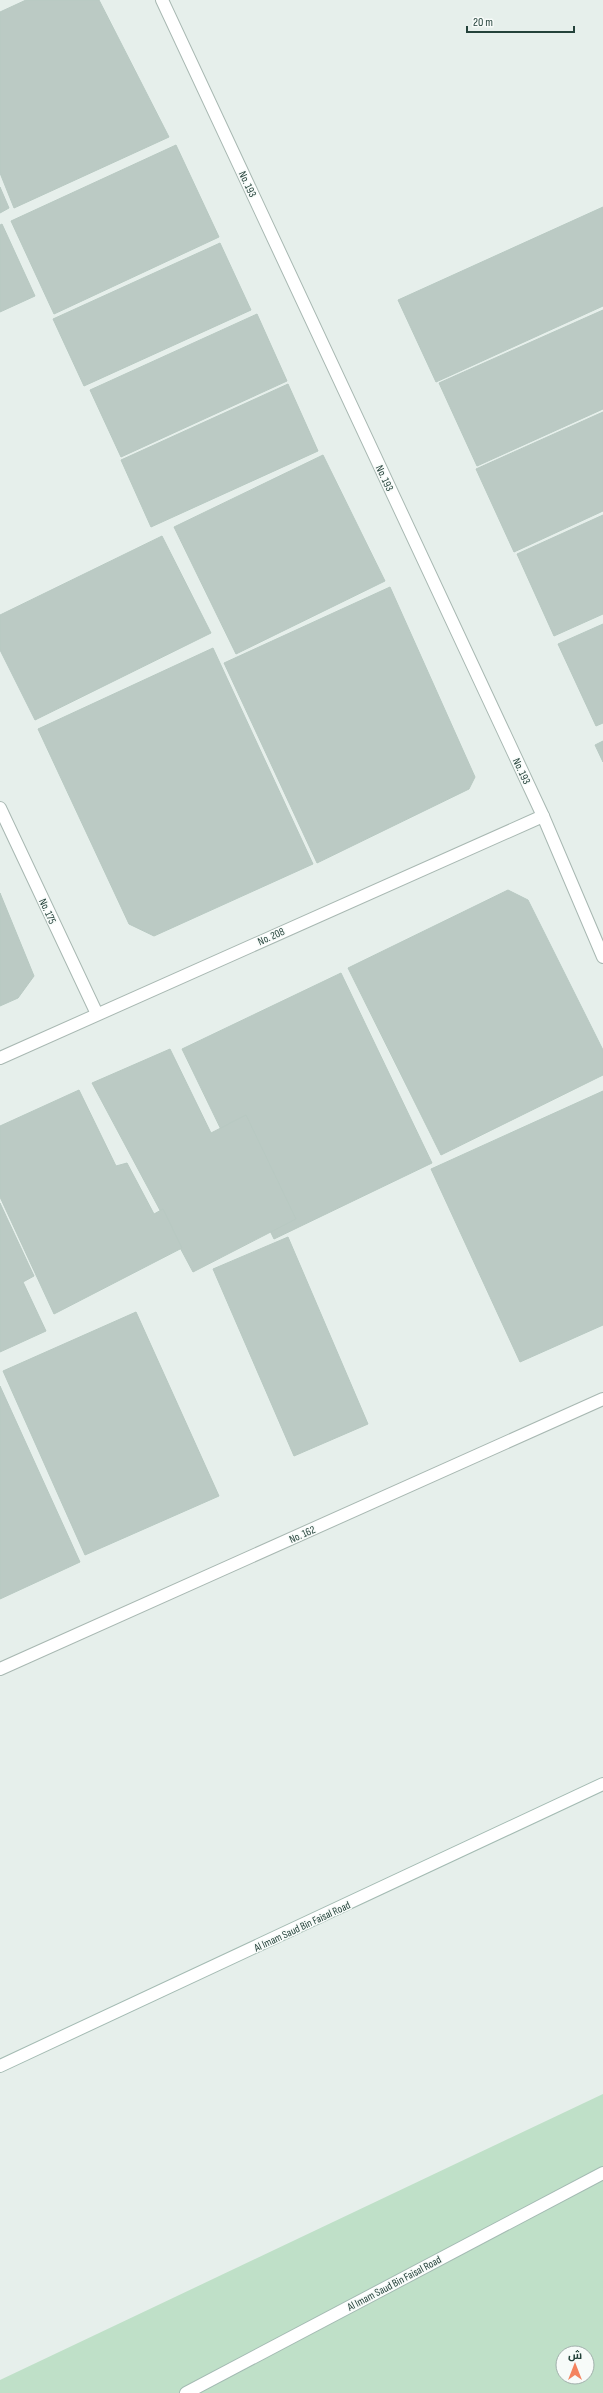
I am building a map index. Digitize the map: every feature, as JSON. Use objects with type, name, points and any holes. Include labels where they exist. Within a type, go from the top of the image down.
[{"type":"street","name":"No. 193","points":[[162,0],[543,816],[603,957]]},
{"type":"street","name":"No. 175","points":[[0,808],[97,1014]]},
{"type":"street","name":"No. 208","points":[[0,1058],[543,816]]},
{"type":"street","name":"No. 162","points":[[0,1670],[603,1399]]},
{"type":"street","name":"Al Imam Saud Bin Faisal Road","points":[[0,2066],[603,1784]]},
{"type":"street","name":"Al Imam Saud Bin Faisal Road","points":[[186,2393],[603,2173]]},
{"type":"green space","points":[[603,2094],[603,2393],[0,2393],[0,2380]]},
{"type":"building","points":[[26,0],[99,0],[169,137],[14,208],[0,173],[0,12]]},
{"type":"building","points":[[176,145],[219,237],[54,314],[11,221]]},
{"type":"building","points":[[0,187],[9,208],[0,213]]},
{"type":"building","points":[[603,207],[603,306],[436,382],[398,300]]},
{"type":"building","points":[[2,224],[35,296],[0,312],[0,225]]},
{"type":"building","points":[[220,243],[251,310],[84,386],[53,319]]},
{"type":"building","points":[[603,310],[603,409],[477,466],[439,383]]},
{"type":"building","points":[[257,314],[287,381],[121,457],[90,390]]},
{"type":"building","points":[[288,384],[318,451],[151,527],[121,460]]},
{"type":"building","points":[[603,412],[603,511],[514,552],[476,469]]},
{"type":"building","points":[[323,455],[385,581],[236,654],[174,527]]},
{"type":"building","points":[[603,515],[603,614],[554,636],[517,554]]},
{"type":"building","points":[[162,536],[211,633],[35,720],[0,650],[0,615]]},
{"type":"building","points":[[390,587],[475,777],[469,789],[317,863],[224,663]]},
{"type":"building","points":[[603,624],[603,723],[596,726],[558,644]]},
{"type":"building","points":[[213,648],[313,864],[154,936],[129,924],[38,729]]},
{"type":"building","points":[[603,741],[603,762],[595,745]]},
{"type":"building","points":[[508,890],[528,900],[603,1050],[603,1075],[441,1155],[348,968]]},
{"type":"building","points":[[0,893],[34,976],[18,998],[0,1006]]},
{"type":"building","points":[[341,973],[432,1163],[274,1239],[182,1049]]},
{"type":"building","points":[[170,1049],[211,1133],[246,1115],[296,1219],[193,1272],[92,1083]]},
{"type":"building","points":[[79,1090],[116,1166],[127,1163],[154,1214],[163,1209],[182,1248],[54,1314],[0,1197],[0,1126]]},
{"type":"building","points":[[603,1091],[603,1325],[520,1362],[431,1169]]},
{"type":"building","points":[[0,1203],[34,1276],[23,1282],[46,1331],[0,1352]]},
{"type":"building","points":[[288,1237],[368,1424],[294,1456],[213,1269]]},
{"type":"building","points":[[136,1312],[219,1496],[85,1555],[3,1371]]},
{"type":"building","points":[[0,1386],[80,1562],[0,1599]]}]
